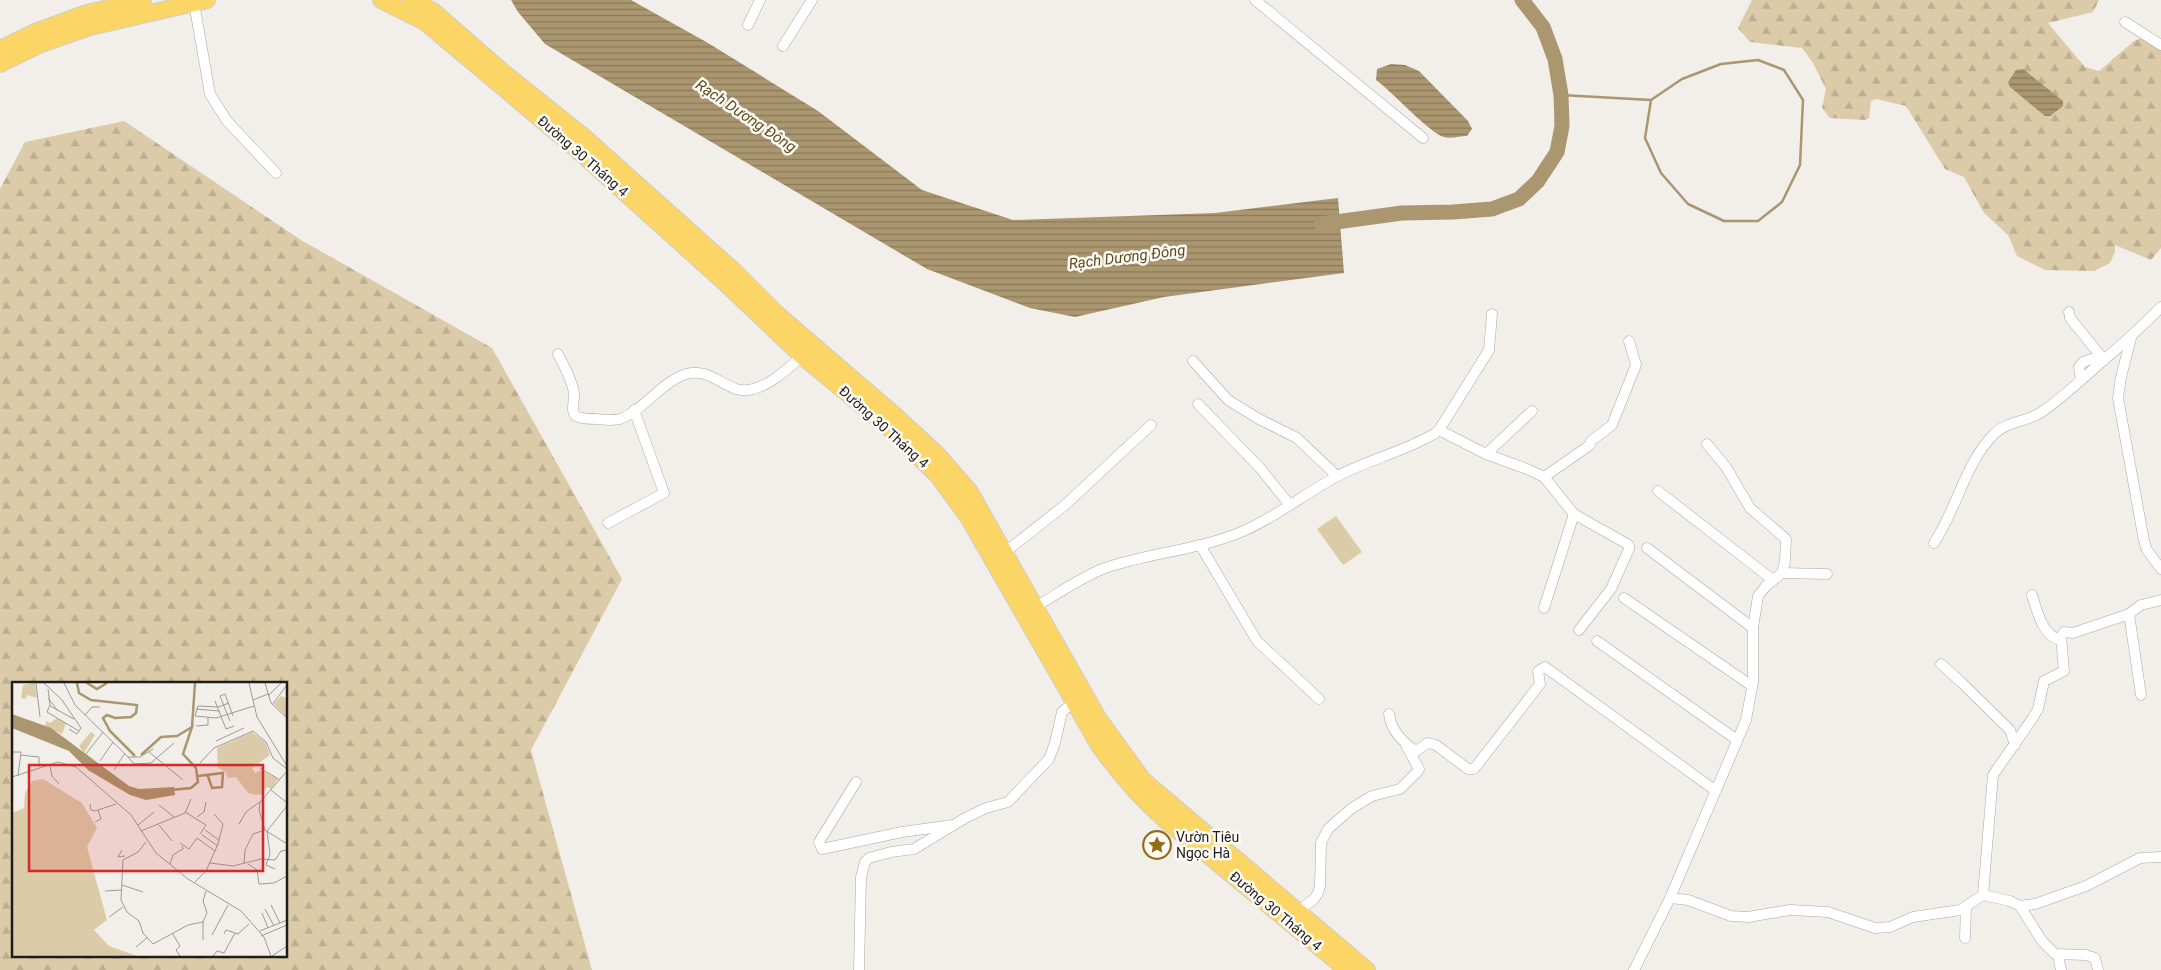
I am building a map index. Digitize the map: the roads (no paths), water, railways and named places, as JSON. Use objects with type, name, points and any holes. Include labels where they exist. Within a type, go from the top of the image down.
[{"type":"main road","points":[[0,49],[35,32],[96,12],[143,0]]},
{"type":"main road","name":"Đường 30 Tháng 4","points":[[381,0],[429,16]]},
{"type":"main road","name":"Đường 30 Tháng 4","points":[[411,0],[579,141],[729,277],[782,319],[893,422],[938,476],[968,517],[1119,750],[1168,813]]},
{"type":"main road","points":[[0,64],[41,44],[96,12],[200,2]]},
{"type":"main road","name":"Đường 30 Tháng 4","points":[[729,277],[802,356],[936,454],[970,492],[1004,553],[1074,702],[1100,747],[1138,796],[1168,813],[1260,888],[1346,970]]},
{"type":"main road","name":"Đường 30 Tháng 4","points":[[1260,888],[1297,912],[1367,970]]},
{"type":"street","points":[[748,25],[760,0]]},
{"type":"street","points":[[783,46],[812,0]]},
{"type":"street","points":[[1255,0],[1423,138]]},
{"type":"street","points":[[200,2],[210,94],[227,121],[276,173]]},
{"type":"street","points":[[2125,22],[2161,44]]},
{"type":"street","points":[[1934,542],[1956,504],[1965,476],[1975,459],[1997,432],[2008,424],[2039,414],[2082,380],[2103,358],[2131,338],[2161,307]]},
{"type":"street","points":[[2069,312],[2070,318],[2103,358]]},
{"type":"street","points":[[1030,610],[1084,578],[1105,568],[1200,545],[1240,532],[1265,521],[1289,504],[1337,476],[1424,440],[1439,430],[1489,350],[1492,314]]},
{"type":"street","points":[[2131,338],[2118,389],[2119,412],[2132,468],[2144,541],[2147,550],[2161,569]]},
{"type":"street","points":[[1544,478],[1610,428],[1636,365],[1629,341]]},
{"type":"street","points":[[558,354],[573,387],[573,413],[576,416],[611,420],[621,419],[658,390],[684,374],[694,372],[705,374],[737,389],[748,390],[761,386],[775,378],[802,356]]},
{"type":"street","points":[[1194,361],[1228,400],[1259,419],[1297,438],[1337,476]]},
{"type":"street","points":[[1198,404],[1260,468],[1289,504]]},
{"type":"street","points":[[608,523],[664,493],[634,410]]},
{"type":"street","points":[[1486,454],[1532,411]]},
{"type":"street","points":[[1004,553],[1065,504],[1151,425]]},
{"type":"street","points":[[1439,430],[1486,454],[1527,469],[1544,478],[1574,514],[1629,545],[1629,549],[1610,589],[1579,630]]},
{"type":"street","points":[[1634,970],[1670,898],[1746,720],[1752,686],[1754,628],[1758,596],[1777,576],[1785,561],[1786,539],[1750,508],[1726,467],[1707,444]]},
{"type":"street","points":[[1658,492],[1777,576],[1827,574]]},
{"type":"street","points":[[1544,608],[1574,514]]},
{"type":"street","points":[[1200,545],[1257,642],[1319,699]]},
{"type":"street","points":[[1646,548],[1754,628]]},
{"type":"street","points":[[2032,594],[2044,626],[2052,638],[2060,640]]},
{"type":"street","points":[[1624,598],[1752,686]]},
{"type":"street","points":[[1984,895],[1993,775],[2038,709],[2044,681],[2064,671],[2060,640],[2064,632],[2073,633],[2129,614],[2141,605],[2161,600]]},
{"type":"street","points":[[2129,614],[2141,695]]},
{"type":"street","points":[[1596,641],[1738,740]]},
{"type":"street","points":[[1940,664],[1962,682],[2010,730],[2015,744]]},
{"type":"street","points":[[1406,744],[1416,751],[1428,743],[1436,745],[1468,769],[1474,770],[1540,684],[1538,671],[1545,667],[1716,791]]},
{"type":"street","points":[[859,970],[861,877],[865,862],[876,855],[914,849],[986,808],[1008,802],[1017,795],[1027,780],[1049,758],[1055,743],[1062,712],[1074,702]]},
{"type":"street","points":[[1297,912],[1314,899],[1318,893],[1320,886],[1321,843],[1328,829],[1352,808],[1372,796],[1400,789],[1419,769],[1406,744],[1390,723],[1389,714]]},
{"type":"street","points":[[856,782],[819,842],[822,849],[910,830],[955,825]]},
{"type":"street","points":[[2020,906],[2035,904],[2086,886],[2140,858],[2161,857]]},
{"type":"street","points":[[1670,898],[1688,900],[1731,916],[1748,917],[1774,911],[1804,910],[1828,912],[1875,928],[1883,928],[1914,917],[1952,912],[1984,895],[2010,901],[2020,906],[2042,941],[2058,955],[2061,970]]},
{"type":"street","points":[[1965,938],[1966,906]]},
{"type":"street","points":[[2058,955],[2086,955],[2095,958],[2098,970]]},
{"type":"water","points":[[511,0],[631,0],[708,43],[818,111],[922,190],[1013,220],[1215,213],[1338,198],[1344,273],[1164,297],[1075,317],[1030,308],[927,269],[545,44],[518,12]]},
{"type":"water","points":[[1391,64],[1405,65],[1419,71],[1468,121],[1472,129],[1467,136],[1447,138],[1437,134],[1376,80],[1377,69]]},
{"type":"water","points":[[2023,69],[2063,101],[2063,106],[2050,116],[2045,116],[2010,87],[2008,82],[2016,70]]},
{"type":"waterway","name":"Rạch Dương Đông","points":[[1321,224],[1402,213],[1492,209],[1519,199],[1538,181],[1557,152],[1562,126],[1561,95],[1555,59],[1543,27],[1522,0]]},
{"type":"waterway","points":[[1561,95],[1651,100],[1682,79],[1721,64],[1758,60],[1784,70],[1803,100],[1800,165],[1782,202],[1758,221],[1724,221],[1688,204],[1661,173],[1645,138],[1651,100]]},
{"type":"place","name":"Vườn Tiêu Ngọc Hà","points":[[1157,845]]}]
